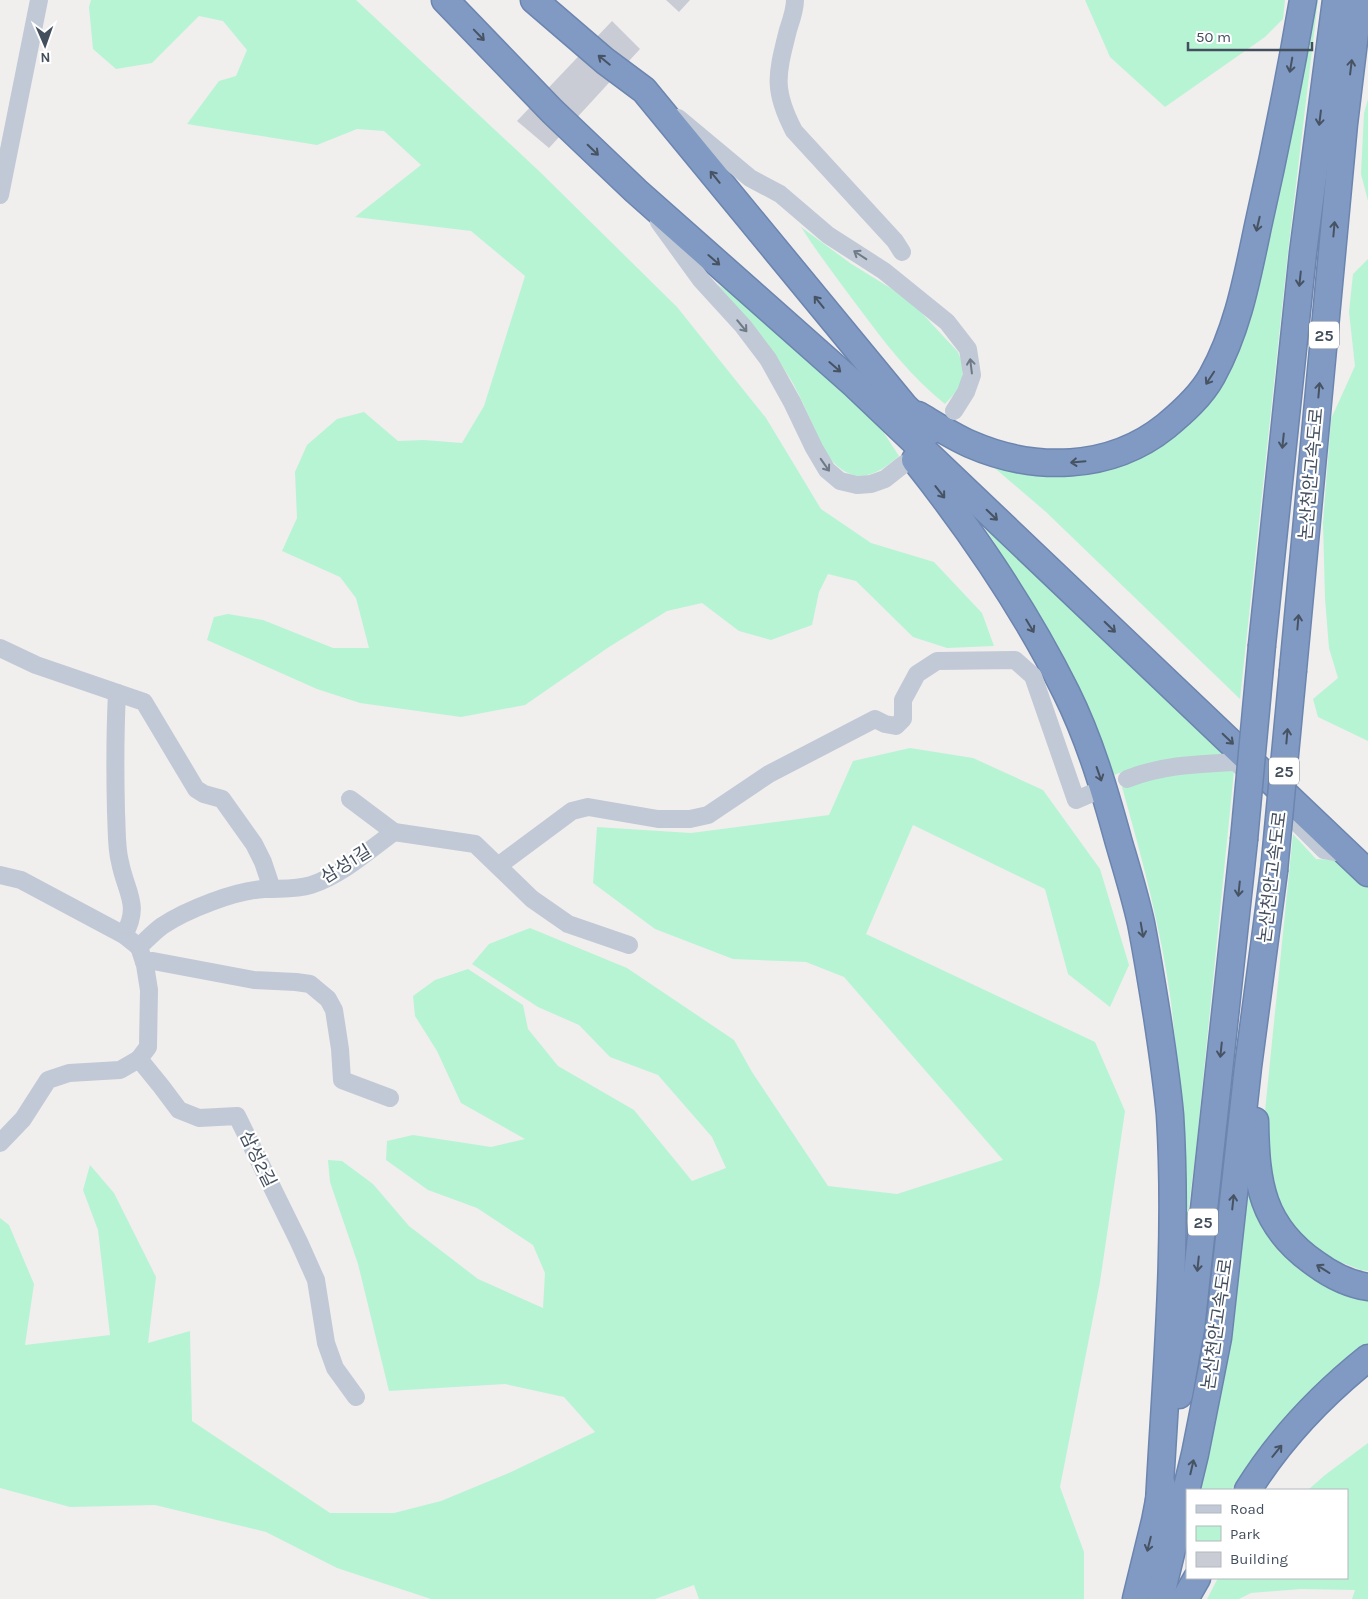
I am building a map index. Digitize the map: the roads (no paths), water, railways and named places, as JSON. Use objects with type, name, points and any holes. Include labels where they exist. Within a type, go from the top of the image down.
[{"type":"highway","points":[[445,0],[552,111],[636,192],[855,385],[1368,873]]},
{"type":"highway","points":[[534,0],[605,61],[644,90],[905,407],[1368,848]]},
{"type":"highway","points":[[905,407],[949,433],[996,454],[1024,461],[1050,463],[1081,462],[1115,455],[1154,435],[1187,409],[1211,378],[1227,346],[1238,314],[1270,173],[1303,0]]},
{"type":"highway","name":"논산천안고속도로","points":[[1136,1599],[1159,1503],[1191,1329],[1244,840],[1262,645],[1303,253],[1336,0]]},
{"type":"highway","name":"논산천안고속도로","points":[[1187,1489],[1218,1338],[1248,1067],[1274,871],[1343,134],[1359,0]]},
{"type":"highway","points":[[855,385],[951,506],[983,550],[1042,646],[1067,693],[1082,729],[1100,778],[1128,875],[1140,922],[1151,979],[1170,1113],[1173,1234],[1159,1503]]},
{"type":"highway","points":[[1258,987],[1255,1136],[1258,1178],[1262,1196],[1267,1209],[1283,1234],[1306,1257],[1331,1274],[1368,1287]]},
{"type":"highway","points":[[1249,1489],[1293,1431],[1342,1379],[1368,1358]]},
{"type":"highway","name":"논산천안고속도로","points":[[1160,1599],[1186,1491]]},
{"type":"highway","points":[[1185,1599],[1196,1579]]},
{"type":"lane","points":[[0,195],[40,0]]},
{"type":"lane","points":[[795,0],[779,66],[778,94],[784,112],[794,131],[895,241],[902,252]]},
{"type":"lane","points":[[644,90],[750,178],[780,194],[828,235],[884,271],[948,322],[968,349],[972,375],[966,392],[954,411]]},
{"type":"lane","points":[[636,192],[701,280],[743,326],[768,359],[827,470],[840,481],[857,486],[885,479],[904,464]]},
{"type":"lane","points":[[0,648],[36,665],[144,702],[196,789],[204,794],[222,799],[254,844],[263,862],[272,889]]},
{"type":"lane","points":[[498,866],[572,812],[588,807],[658,819],[690,819],[708,815],[769,774],[876,719],[885,724],[896,726],[903,719],[903,700],[917,674],[937,661],[1015,660],[1033,676],[1076,800],[1090,794]]},
{"type":"lane","points":[[117,693],[114,756],[117,836],[119,861],[133,908],[131,923],[124,936]]},
{"type":"lane","points":[[1127,779],[1147,771],[1192,764],[1236,762],[1324,850],[1336,852]]},
{"type":"lane","points":[[350,799],[394,832],[475,844],[532,899],[568,924],[629,945]]},
{"type":"lane","name":"삼성1길","points":[[142,954],[162,927],[190,911],[235,894],[265,889],[290,890],[310,885],[336,874],[394,832]]},
{"type":"lane","points":[[0,875],[21,880],[124,936],[142,954],[153,961],[254,980],[310,984],[328,999],[334,1010],[340,1049],[342,1080],[390,1098]]},
{"type":"lane","points":[[0,1143],[23,1118],[48,1080],[68,1073],[120,1070],[139,1059],[148,1047],[149,990],[142,954]]},
{"type":"lane","name":"삼성2길","points":[[139,1059],[179,1110],[199,1118],[237,1116],[316,1280],[326,1344],[335,1368],[356,1397]]}]
